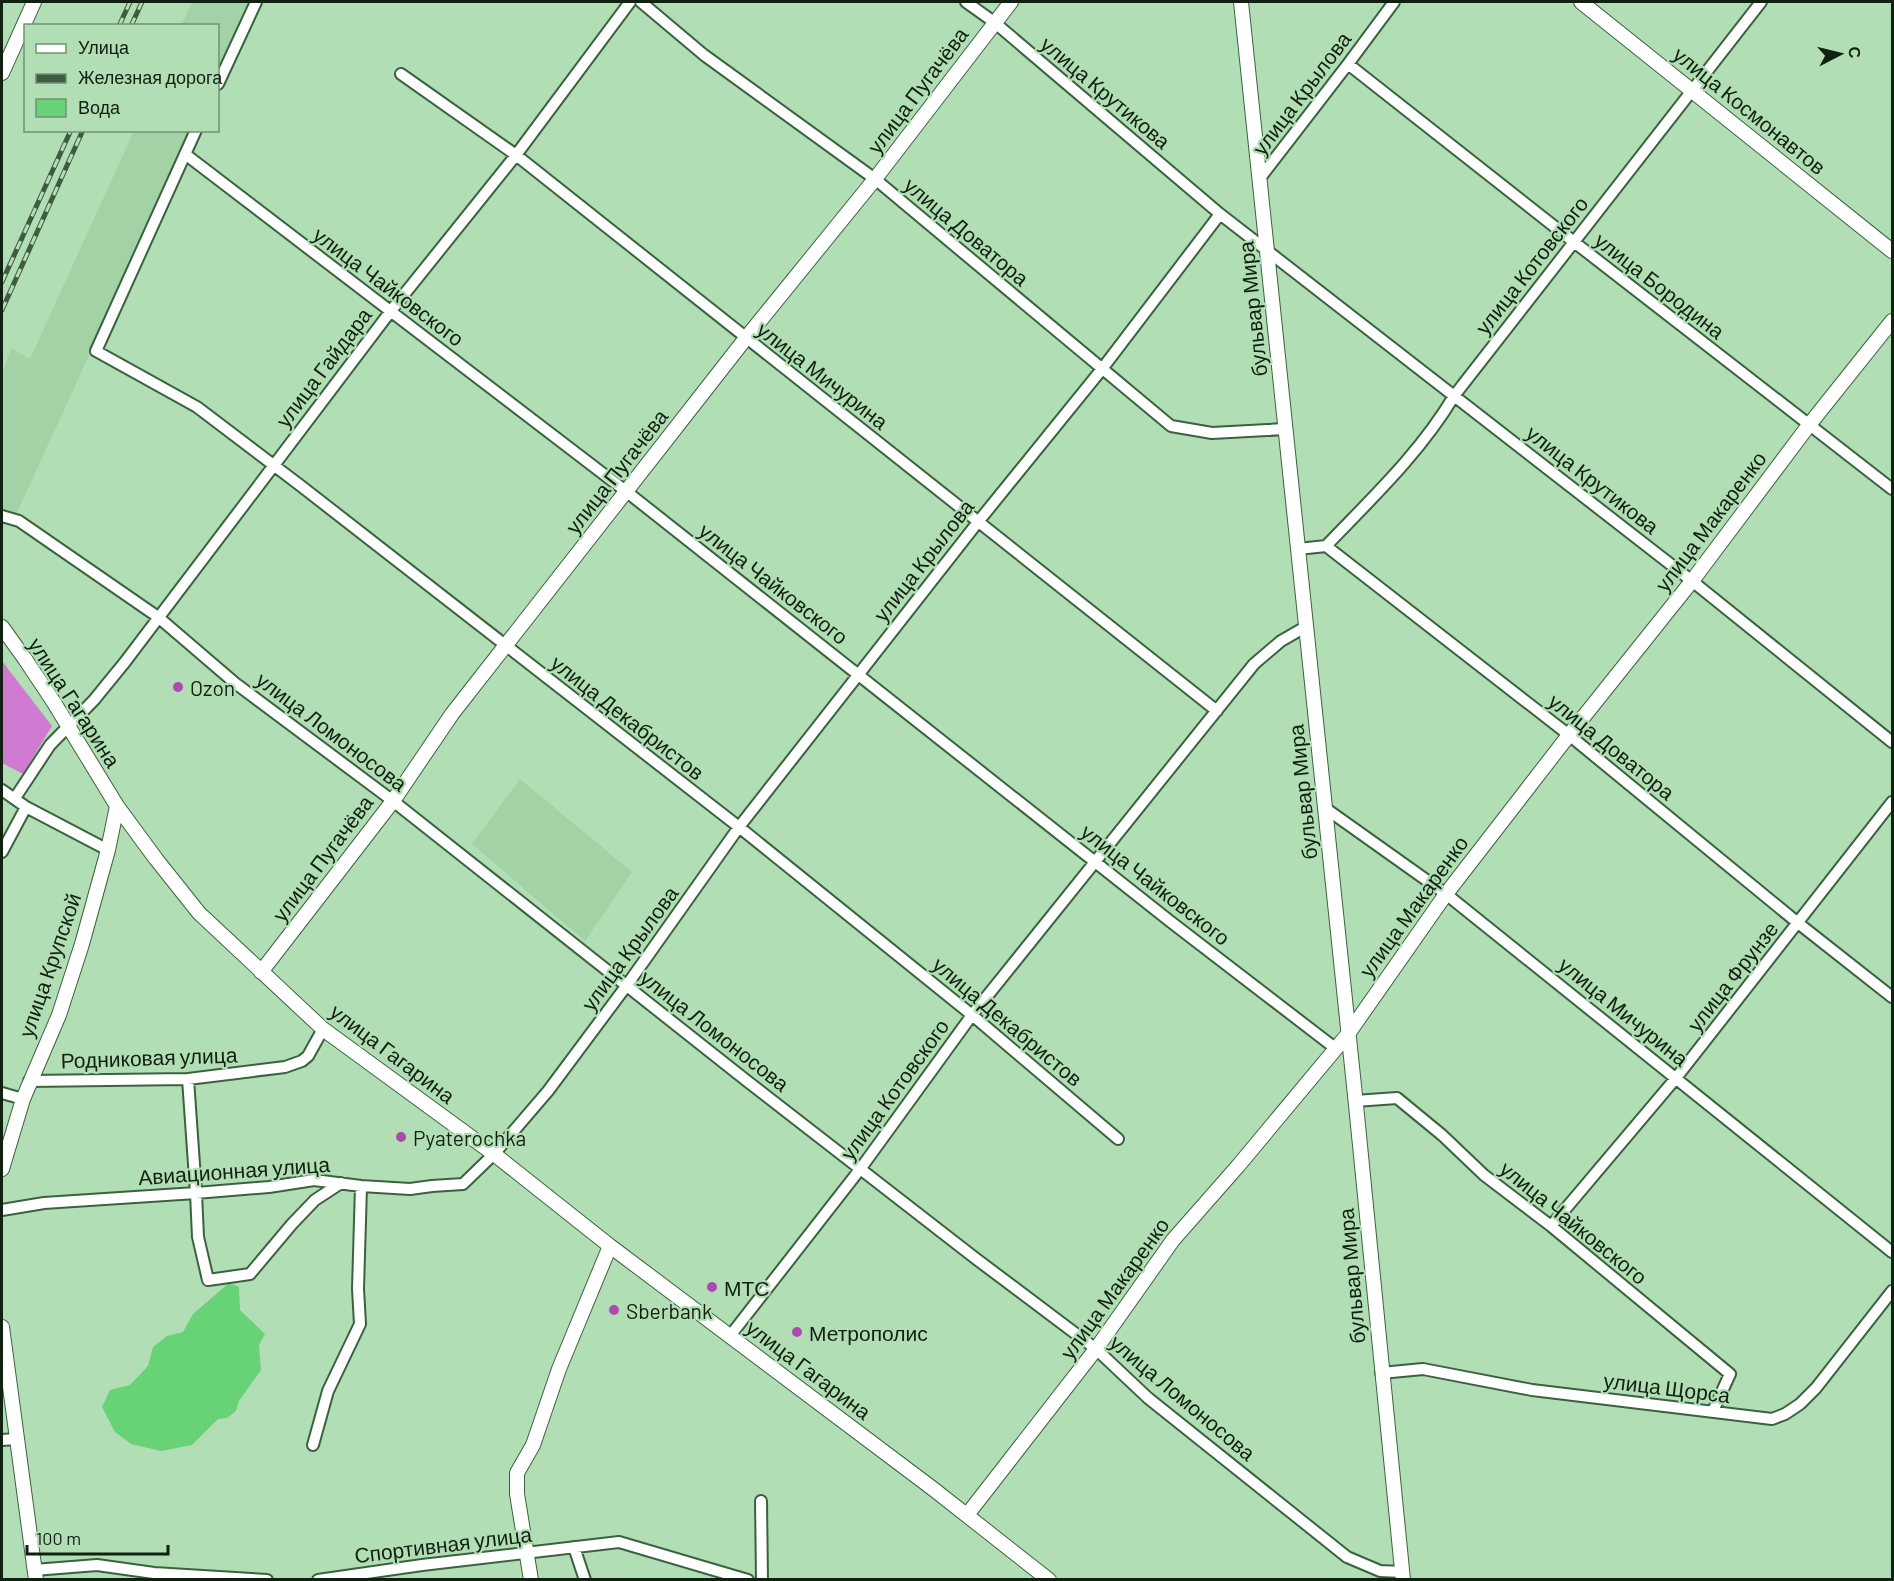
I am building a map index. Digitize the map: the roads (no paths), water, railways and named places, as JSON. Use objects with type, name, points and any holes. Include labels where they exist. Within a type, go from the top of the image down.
[{"type":"street","points":[[24,24],[34,2]]},
{"type":"street","points":[[219,82],[256,2]]},
{"type":"street","name":"улица Гайдара","points":[[15,798],[50,745],[94,700],[390,312],[516,155],[630,2]]},
{"type":"street","name":"улица Доватора","points":[[641,2],[704,56],[875,179],[1171,426],[1212,433],[1286,429]]},
{"type":"street","name":"улица Крутикова","points":[[966,2],[994,22],[1220,214]]},
{"type":"street","name":"улица Пугачёва","points":[[261,972],[393,801],[452,714],[746,338],[875,179],[1011,2]]},
{"type":"street","name":"бульвар Мира","points":[[1241,2],[1402,1576]]},
{"type":"street","name":"улица Крылова","points":[[1260,178],[1394,2]]},
{"type":"street","name":"улица Космонавтов","points":[[1581,2],[1893,251]]},
{"type":"street","name":"улица Котовского","points":[[1326,546],[1391,479],[1438,423],[1454,396],[1761,2]]},
{"type":"street","points":[[2,73],[24,24]]},
{"type":"street","name":"улица Бородина","points":[[1348,64],[1893,489]]},
{"type":"street","name":"улица Мичурина","points":[[401,74],[516,155],[1217,711]]},
{"type":"street","points":[[185,154],[195,132]]},
{"type":"street","name":"улица Чайковского","points":[[185,154],[627,492],[1335,1048]]},
{"type":"street","name":"улица Декабристов","points":[[185,154],[96,351],[197,407],[274,466],[739,827],[972,1015],[1118,1139]]},
{"type":"street","points":[[1220,214],[1267,251]]},
{"type":"street","name":"улица Крылова","points":[[494,1154],[548,1091],[627,985],[739,827],[978,522],[1102,369],[1220,214]]},
{"type":"street","name":"улица Крутикова","points":[[1267,251],[1692,581],[1893,742]]},
{"type":"street","name":"улица Макаренко","points":[[967,1515],[1096,1350],[1173,1240],[1348,1034],[1446,894],[1692,581],[1809,425],[1893,321]]},
{"type":"street","name":"улица Ломоносова","points":[[2,516],[19,521],[158,617],[235,683],[393,801],[975,1258],[1096,1350],[1148,1398],[1347,1557],[1380,1571],[1402,1576]]},
{"type":"street","points":[[1298,549],[1326,546]]},
{"type":"street","name":"улица Доватора","points":[[1326,546],[1569,735],[1798,923],[1893,997]]},
{"type":"street","name":"улица Котовского","points":[[730,1336],[861,1168],[972,1015],[1254,664],[1281,641],[1306,626]]},
{"type":"street","name":"улица Гагарина","points":[[2,627],[25,659],[117,806],[156,859],[199,912],[323,1029],[494,1154],[1049,1580]]},
{"type":"street","points":[[2,791],[26,807],[108,850]]},
{"type":"street","name":"улица Фрунзе","points":[[1551,1226],[1676,1078],[1893,802]]},
{"type":"street","name":"улица Крупской","points":[[2,1169],[29,1081],[58,1015],[82,944],[108,850],[117,806]]},
{"type":"street","points":[[2,852],[26,807]]},
{"type":"street","name":"улица Мичурина","points":[[1325,808],[1446,894],[1893,1252]]},
{"type":"street","name":"Родниковая улица","points":[[29,1081],[188,1080],[294,1065],[308,1056],[323,1029]]},
{"type":"street","points":[[188,1080],[198,1237],[208,1280],[250,1274],[315,1200],[341,1182]]},
{"type":"street","points":[[2,1093],[23,1099]]},
{"type":"street","name":"улица Чайковского","points":[[1355,1101],[1397,1098],[1442,1135],[1484,1175],[1551,1226],[1730,1374],[1713,1411]]},
{"type":"street","name":"Авиационная улица","points":[[2,1210],[44,1203],[269,1187],[314,1180],[410,1189],[463,1184],[494,1154]]},
{"type":"street","points":[[313,1445],[328,1391],[360,1324],[357,1289],[360,1186]]},
{"type":"street","points":[[531,1580],[517,1473],[533,1445],[559,1369],[610,1245]]},
{"type":"street","name":"улица Щорса","points":[[1381,1373],[1423,1369],[1532,1390],[1772,1419],[1800,1404],[1816,1388],[1893,1291]]},
{"type":"street","points":[[2,1327],[6,1399],[16,1439],[35,1575],[97,1565],[155,1576],[267,1580]]},
{"type":"street","points":[[2,1440],[16,1439]]},
{"type":"street","points":[[761,1501],[762,1580]]},
{"type":"street","name":"Спортивная улица","points":[[318,1580],[373,1571],[619,1542],[748,1580]]},
{"type":"street","points":[[574,1548],[585,1580]]},
{"type":"water","points":[[229,1283],[239,1287],[240,1310],[265,1334],[259,1345],[261,1370],[239,1401],[236,1411],[227,1418],[218,1419],[192,1445],[161,1451],[131,1444],[115,1432],[102,1407],[110,1390],[130,1385],[148,1366],[153,1347],[167,1336],[183,1332],[193,1314]]},
{"type":"railway","points":[[120,24],[130,2]]},
{"type":"railway","points":[[132,24],[142,2]]},
{"type":"railway","points":[[2,282],[70,132]]},
{"type":"railway","points":[[2,310],[82,132]]},
{"type":"place","name":"Ozon","points":[[178,687]]},
{"type":"place","name":"Pyaterochka","points":[[401,1137]]},
{"type":"place","name":"МТС","points":[[712,1287]]},
{"type":"place","name":"Sberbank","points":[[614,1310]]},
{"type":"place","name":"Метрополис","points":[[797,1332]]}]
